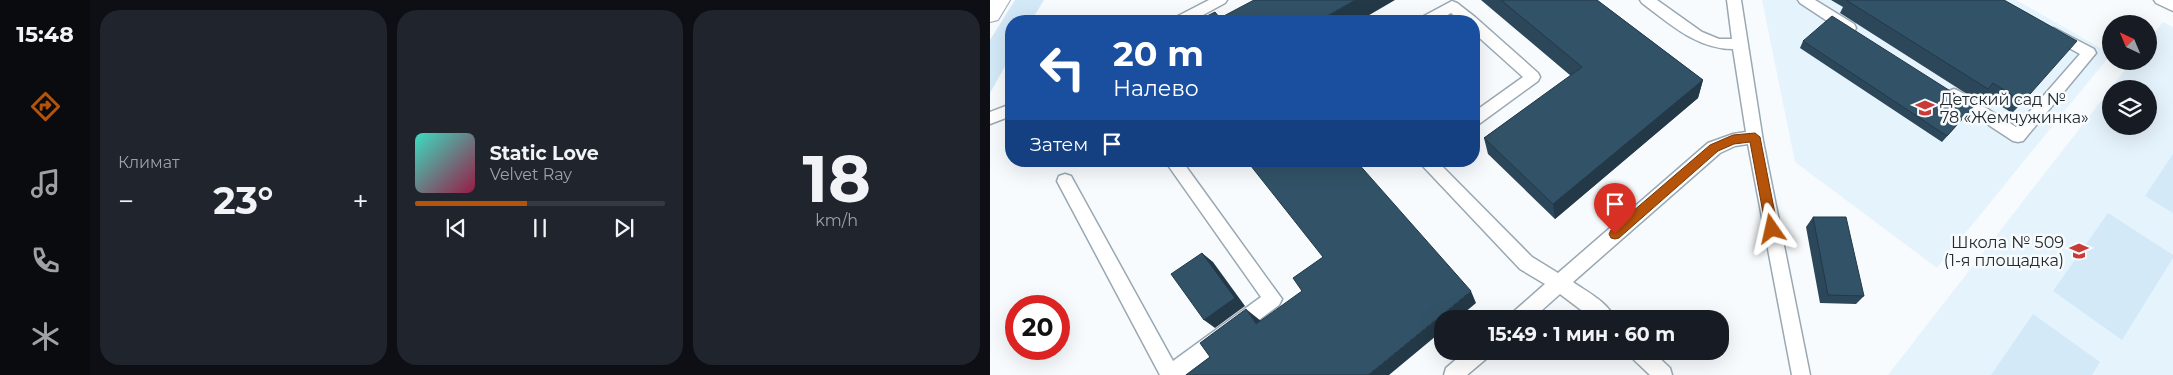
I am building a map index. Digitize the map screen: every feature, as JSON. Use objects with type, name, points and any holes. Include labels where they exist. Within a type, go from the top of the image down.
[{"type":"street","points":[[990,14],[999,0]]},
{"type":"lane","points":[[1191,15],[1220,0]]},
{"type":"lane","points":[[1647,0],[1697,36],[1718,44],[1739,44]]},
{"type":"lane","points":[[1734,0],[1739,44],[1755,137],[1801,375]]},
{"type":"lane","points":[[1805,0],[1862,37]]},
{"type":"lane","points":[[2162,0],[2173,6]]},
{"type":"lane","points":[[1437,15],[1452,6],[1463,15]]},
{"type":"lane","points":[[1944,89],[2018,136],[2089,53],[2037,24]]},
{"type":"lane","points":[[1480,30],[1533,77],[1480,116]]},
{"type":"lane","points":[[990,118],[1005,112]]},
{"type":"lane","points":[[1528,310],[1714,148],[1733,140],[1755,137]]},
{"type":"lane","points":[[1065,181],[1170,375],[1273,298],[1177,167]]},
{"type":"lane","points":[[1432,167],[1526,263],[1598,310]]},
{"type":"lane","points":[[1453,375],[1470,360]]},
{"type":"lane","points":[[1648,360],[1664,375]]},
{"type":"shaded area","points":[[1015,0],[1044,0],[1035,15],[1006,15]]},
{"type":"shaded area","name":"Детский сад № 78 «Жемчужинка»","points":[[1762,0],[2016,0],[2102,49],[2102,65],[1937,268],[1795,162]]},
{"type":"shaded area","points":[[1005,16],[1005,67],[990,93],[990,40]]},
{"type":"shaded area","name":"Школа № 509 (1-я площадка)","points":[[2163,22],[2173,27],[2173,375],[1888,375],[2102,100],[2102,135],[2157,135],[2157,80],[2117,80],[2125,70],[2158,70],[2158,28]]},
{"type":"shaded area","points":[[2173,154],[2173,213],[2145,196]]},
{"type":"shaded area","points":[[2108,213],[2173,255],[2173,258],[2122,340],[2053,291]]},
{"type":"shaded area","points":[[2033,314],[2100,362],[2092,375],[1991,375]]},
{"type":"building","points":[[1254,0],[1355,0],[1329,15],[1226,15]]},
{"type":"building","points":[[1501,0],[1597,0],[1703,80],[1553,204],[1484,138],[1582,67]]},
{"type":"building","points":[[1846,0],[2004,0],[2077,41],[2023,102],[1993,83],[1988,89]]},
{"type":"building","points":[[1832,16],[1974,106],[1947,136],[1803,41]]},
{"type":"building","points":[[1252,167],[1361,167],[1471,291],[1448,310],[1434,310],[1434,321],[1368,375],[1186,375],[1210,357],[1200,343],[1246,309],[1256,324],[1302,291],[1293,278],[1323,257]]},
{"type":"building","points":[[1813,217],[1846,217],[1864,296],[1828,295]]},
{"type":"building","points":[[1202,253],[1235,298],[1204,320],[1171,274]]},
{"type":"place","name":"Детский сад № 78 «Жемчужинка»","points":[[1925,108]]},
{"type":"place","name":"Школа № 509 (1-я площадка)","points":[[2079,251]]},
{"type":"route","points":[[1615,234],[1714,148],[1733,140],[1755,137],[1772,229]]}]
